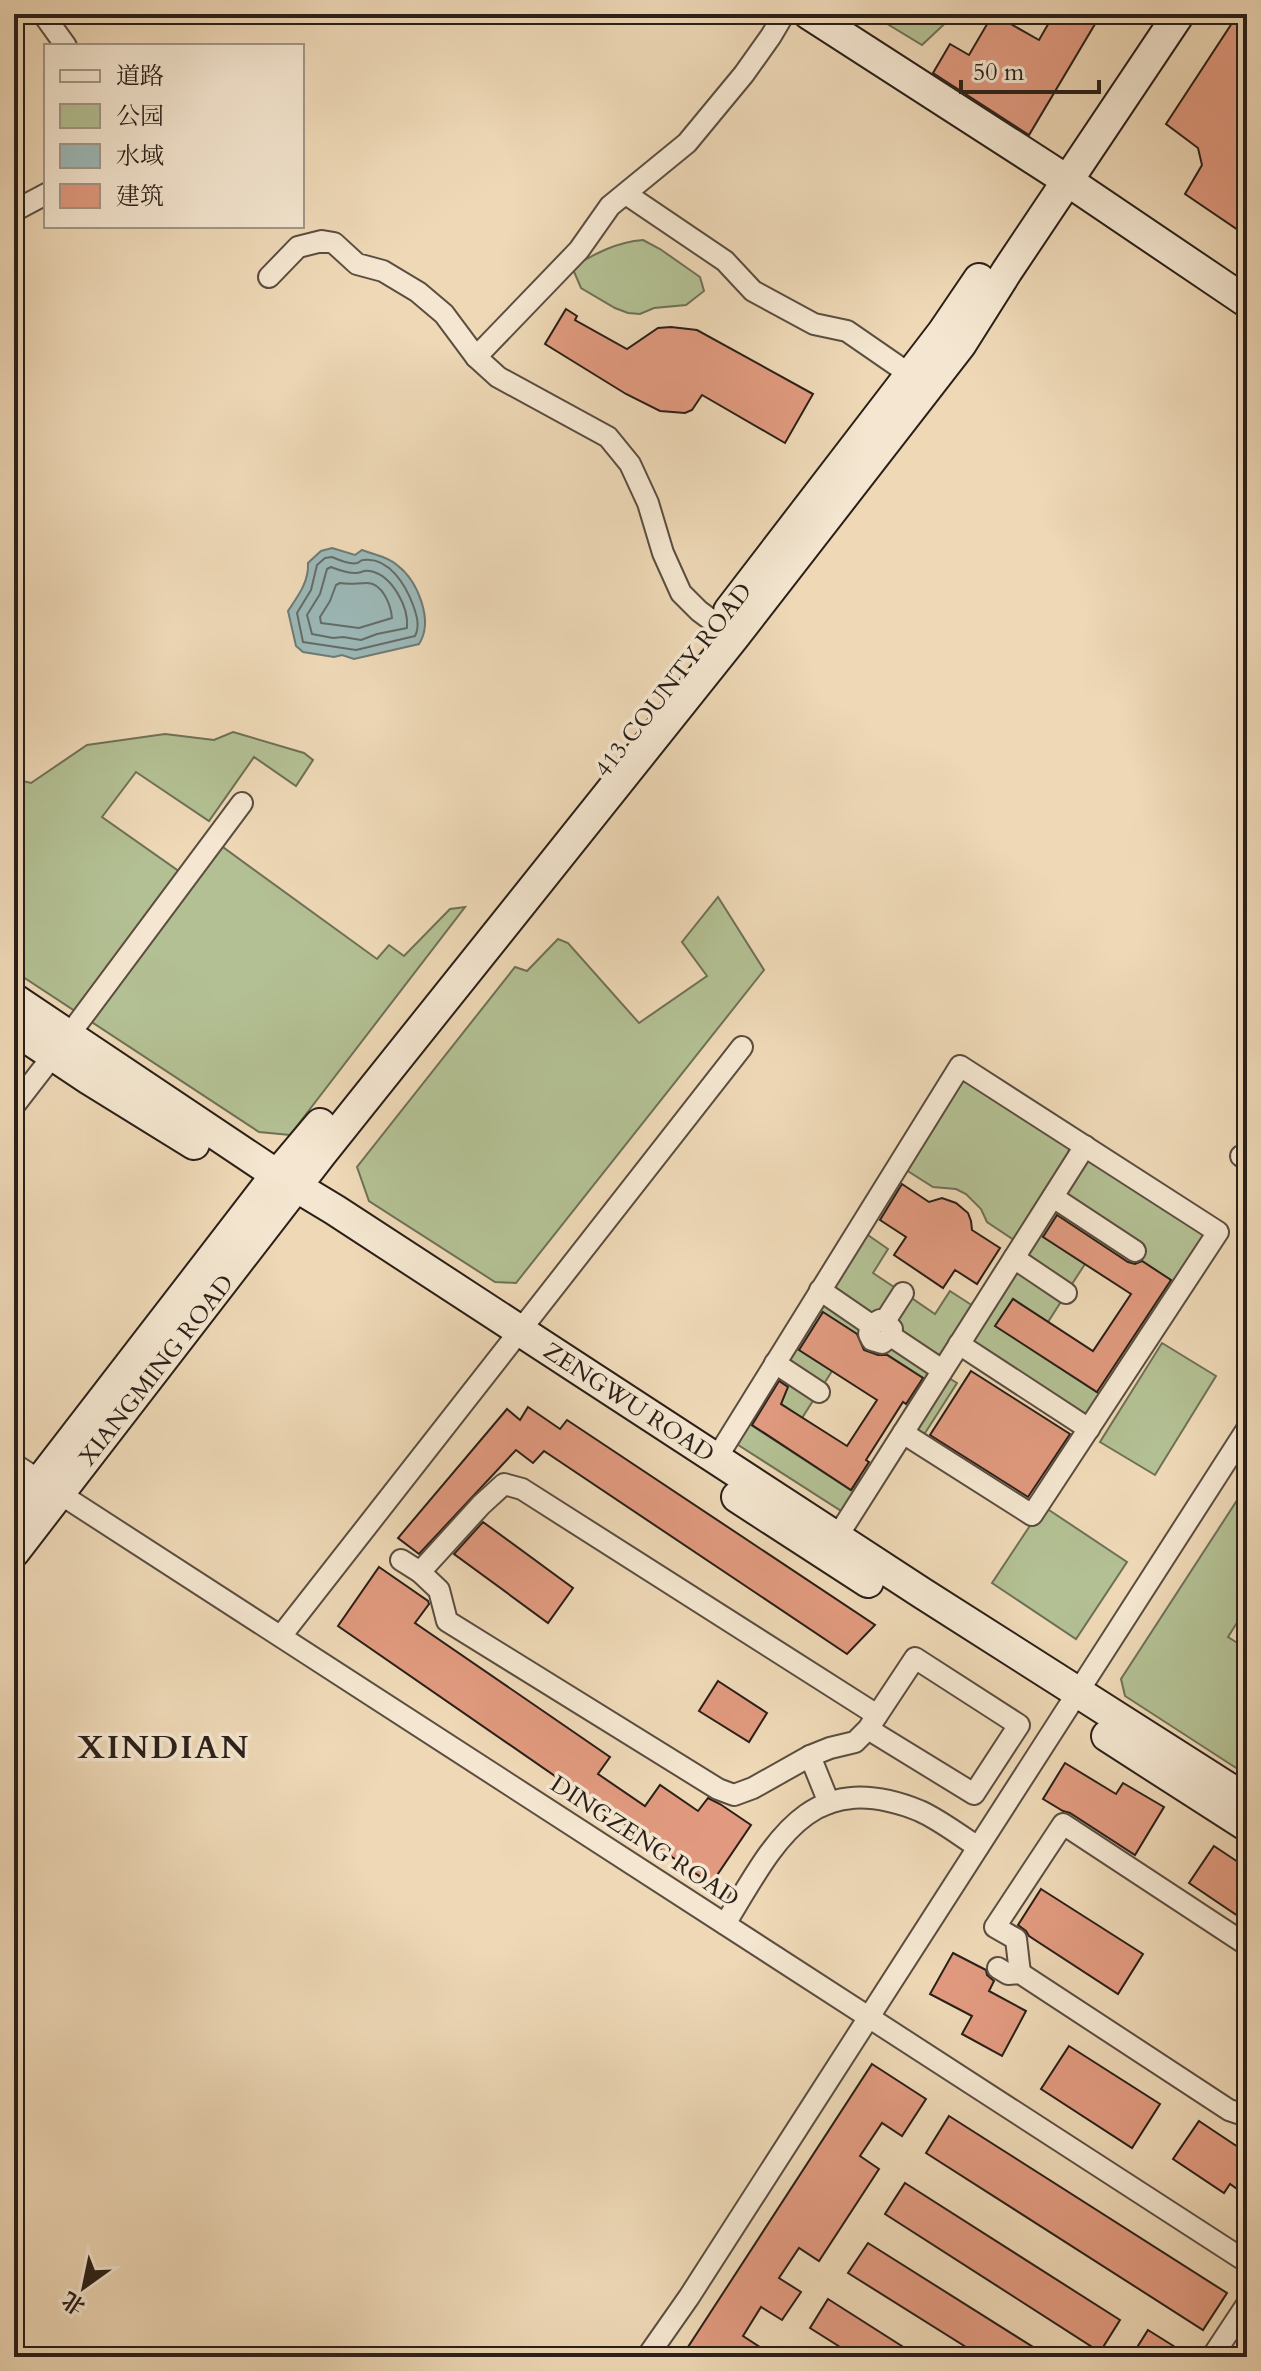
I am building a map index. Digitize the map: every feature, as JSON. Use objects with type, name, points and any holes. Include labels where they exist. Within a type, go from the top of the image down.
[{"type":"street","points":[[43,14],[65,44]]},
{"type":"street","points":[[476,357],[579,250],[610,206],[687,143],[744,74],[784,14]]},
{"type":"street","points":[[809,14],[1060,176],[1247,302]]},
{"type":"street","points":[[1060,176],[1155,14]]},
{"type":"street","points":[[1060,176],[1179,14]]},
{"type":"street","name":"413 COUNTY ROAD","points":[[281,1188],[321,1154],[919,381],[943,332],[1060,176]]},
{"type":"street","points":[[626,194],[725,261],[753,291],[814,324],[847,331],[919,381]]},
{"type":"street","points":[[14,211],[44,195]]},
{"type":"street","points":[[269,277],[298,247],[322,241],[334,243],[357,264],[383,271],[418,292],[444,314],[476,357],[498,377],[608,437],[630,464],[648,503],[663,553],[681,593],[726,631]]},
{"type":"street","points":[[14,1106],[242,803]]},
{"type":"street","name":"ZENGWU ROAD","points":[[14,999],[62,1045],[281,1188],[1072,1701],[1247,1800]]},
{"type":"street","name":"ZENGWU ROAD","points":[[14,1029],[62,1045]]},
{"type":"street","points":[[281,1636],[742,1047]]},
{"type":"street","points":[[716,1459],[960,1066],[1218,1232],[1032,1515],[903,1433]]},
{"type":"street","points":[[837,1537],[1085,1146]]},
{"type":"street","name":"XIANGMING ROAD","points":[[14,1552],[50,1487],[281,1188]]},
{"type":"street","points":[[1053,1197],[1135,1251]]},
{"type":"street","points":[[1014,1258],[1066,1293]]},
{"type":"street","points":[[820,1290],[882,1327],[942,1370]]},
{"type":"street","points":[[882,1327],[903,1293]]},
{"type":"street","name":"ZENGWU ROAD","points":[[513,1338],[716,1459],[837,1537],[1247,1826]]},
{"type":"street","points":[[959,1344],[1089,1429]]},
{"type":"street","points":[[775,1363],[819,1392]]},
{"type":"street","points":[[647,2357],[689,2297],[1247,1429]]},
{"type":"street","name":"DINGZENG ROAD","points":[[14,1464],[1247,2262]]},
{"type":"street","points":[[401,1560],[439,1590],[447,1621],[718,1789],[734,1795],[753,1788],[810,1756],[855,1742],[873,1722],[915,1658],[1019,1725],[974,1794],[873,1722],[522,1489],[504,1484],[420,1572]]},
{"type":"street","name":"XIANGMING ROAD","points":[[14,1515],[50,1487]]},
{"type":"street","points":[[810,1756],[829,1803]]},
{"type":"street","points":[[725,1924],[770,1852],[790,1827],[817,1807],[829,1803],[864,1796],[888,1800],[923,1812],[978,1847]]},
{"type":"street","points":[[1020,1973],[1016,1939],[995,1927],[1063,1824],[1247,1945]]},
{"type":"street","points":[[998,1968],[1008,1974],[1020,1973],[1229,2110],[1247,2116]]},
{"type":"street","points":[[1212,2357],[1247,2304]]},
{"type":"green space","points":[[871,14],[955,14],[922,45]]},
{"type":"green space","points":[[643,240],[700,277],[704,291],[686,305],[654,308],[640,314],[615,308],[581,288],[572,267],[615,246]]},
{"type":"green space","points":[[233,732],[304,753],[313,760],[296,786],[254,757],[209,821],[136,772],[102,817],[193,881],[220,845],[377,959],[389,945],[404,956],[450,909],[465,907],[290,1135],[259,1132],[14,971],[14,779],[31,783],[87,745],[165,734],[214,740]]},
{"type":"green space","points":[[718,897],[764,970],[516,1283],[495,1282],[369,1201],[357,1167],[515,967],[527,971],[558,939],[568,943],[639,1023],[707,976],[682,942]]},
{"type":"green space","points":[[961,1082],[972,1082],[1064,1139],[1069,1148],[1068,1157],[1017,1242],[987,1222],[981,1209],[966,1194],[956,1189],[933,1187],[903,1168]]},
{"type":"green space","points":[[1089,1161],[1203,1233],[1204,1246],[1090,1418],[979,1347],[971,1338],[1013,1268],[1062,1300],[1048,1322],[1013,1299],[996,1326],[1100,1394],[1174,1282],[1139,1260],[1145,1251],[1061,1196],[1080,1166]]},
{"type":"green space","points":[[1055,1204],[1059,1207],[1041,1235],[1085,1264],[1070,1287],[1022,1256]]},
{"type":"green space","points":[[865,1233],[888,1249],[873,1273],[897,1289],[882,1313],[868,1315],[834,1291],[833,1282]]},
{"type":"green space","points":[[950,1291],[973,1306],[942,1354],[934,1355],[896,1332],[895,1319],[910,1297],[935,1314]]},
{"type":"green space","points":[[824,1301],[929,1370],[925,1379],[820,1311],[796,1348],[832,1371],[822,1387],[781,1362]]},
{"type":"green space","points":[[1162,1343],[1216,1376],[1155,1475],[1100,1442]]},
{"type":"green space","points":[[776,1370],[816,1396],[802,1418],[780,1403],[776,1387],[751,1425],[851,1490],[859,1478],[866,1482],[846,1514],[732,1441]]},
{"type":"green space","points":[[944,1375],[957,1383],[920,1441],[907,1433]]},
{"type":"green space","points":[[1247,1485],[1247,1626],[1238,1621],[1228,1637],[1247,1649],[1247,1775],[1125,1696],[1121,1679]]},
{"type":"green space","points":[[1043,1506],[1127,1562],[1076,1639],[992,1583]]},
{"type":"water","points":[[332,548],[355,555],[362,550],[393,562],[405,572],[422,602],[425,624],[419,644],[354,659],[303,652],[296,646],[288,611],[305,583],[308,563],[321,551]]},
{"type":"building","points":[[993,14],[1039,40],[1054,14],[1090,14],[1098,19],[1029,135],[933,73],[950,44],[969,55]]},
{"type":"building","points":[[1238,14],[1247,14],[1247,236],[1185,194],[1202,165],[1198,148],[1166,124]]},
{"type":"building","points":[[566,309],[577,316],[575,320],[627,349],[658,328],[697,330],[813,394],[785,443],[702,395],[692,410],[685,413],[660,411],[626,394],[545,344]]},
{"type":"building","points":[[902,1184],[929,1202],[942,1198],[956,1203],[968,1213],[972,1230],[1000,1248],[977,1284],[955,1270],[943,1288],[894,1255],[906,1237],[880,1220]]},
{"type":"building","points":[[1057,1215],[1128,1262],[1135,1264],[1142,1261],[1171,1280],[1097,1392],[995,1326],[1013,1299],[1093,1351],[1131,1294],[1043,1237]]},
{"type":"building","points":[[823,1312],[857,1334],[864,1350],[887,1355],[923,1378],[906,1404],[903,1402],[851,1490],[752,1425],[779,1381],[788,1387],[781,1404],[847,1446],[877,1400],[799,1350]]},
{"type":"building","points":[[971,1371],[1070,1434],[1028,1497],[930,1435]]},
{"type":"building","points":[[528,1407],[560,1429],[567,1420],[875,1625],[847,1654],[544,1451],[533,1463],[516,1450],[419,1554],[398,1538],[507,1409],[520,1420]]},
{"type":"building","points":[[483,1522],[573,1588],[548,1623],[454,1554]]},
{"type":"building","points":[[379,1567],[428,1601],[415,1623],[610,1757],[598,1774],[645,1806],[660,1785],[698,1811],[708,1798],[751,1825],[711,1884],[338,1626]]},
{"type":"building","points":[[718,1681],[767,1713],[749,1742],[699,1711]]},
{"type":"building","points":[[1065,1763],[1116,1794],[1123,1783],[1164,1807],[1135,1855],[1043,1799]]},
{"type":"building","points":[[1214,1846],[1247,1868],[1247,1922],[1189,1883]]},
{"type":"building","points":[[1041,1889],[1143,1954],[1118,1994],[1029,1936],[1018,1925]]},
{"type":"building","points":[[953,1953],[986,1970],[994,1981],[989,1991],[1026,2011],[1002,2056],[962,2034],[972,2016],[930,1994]]},
{"type":"building","points":[[1069,2046],[1160,2104],[1132,2148],[1041,2089]]},
{"type":"building","points":[[872,2064],[926,2099],[902,2136],[882,2123],[860,2156],[879,2169],[819,2261],[799,2248],[779,2278],[801,2292],[782,2320],[761,2307],[743,2336],[775,2357],[703,2357],[688,2347]]},
{"type":"building","points":[[949,2116],[1227,2293],[1203,2330],[926,2153]]},
{"type":"building","points":[[1199,2121],[1247,2153],[1247,2196],[1230,2184],[1224,2193],[1173,2159]]},
{"type":"building","points":[[905,2183],[1120,2320],[1100,2352],[885,2214]]},
{"type":"building","points":[[868,2243],[1049,2357],[982,2357],[848,2273]]},
{"type":"building","points":[[828,2299],[919,2357],[856,2357],[810,2328]]},
{"type":"building","points":[[1148,2330],[1191,2357],[1131,2357]]},
{"type":"district","name":"XINDIAN","points":[[164,1747]]}]
